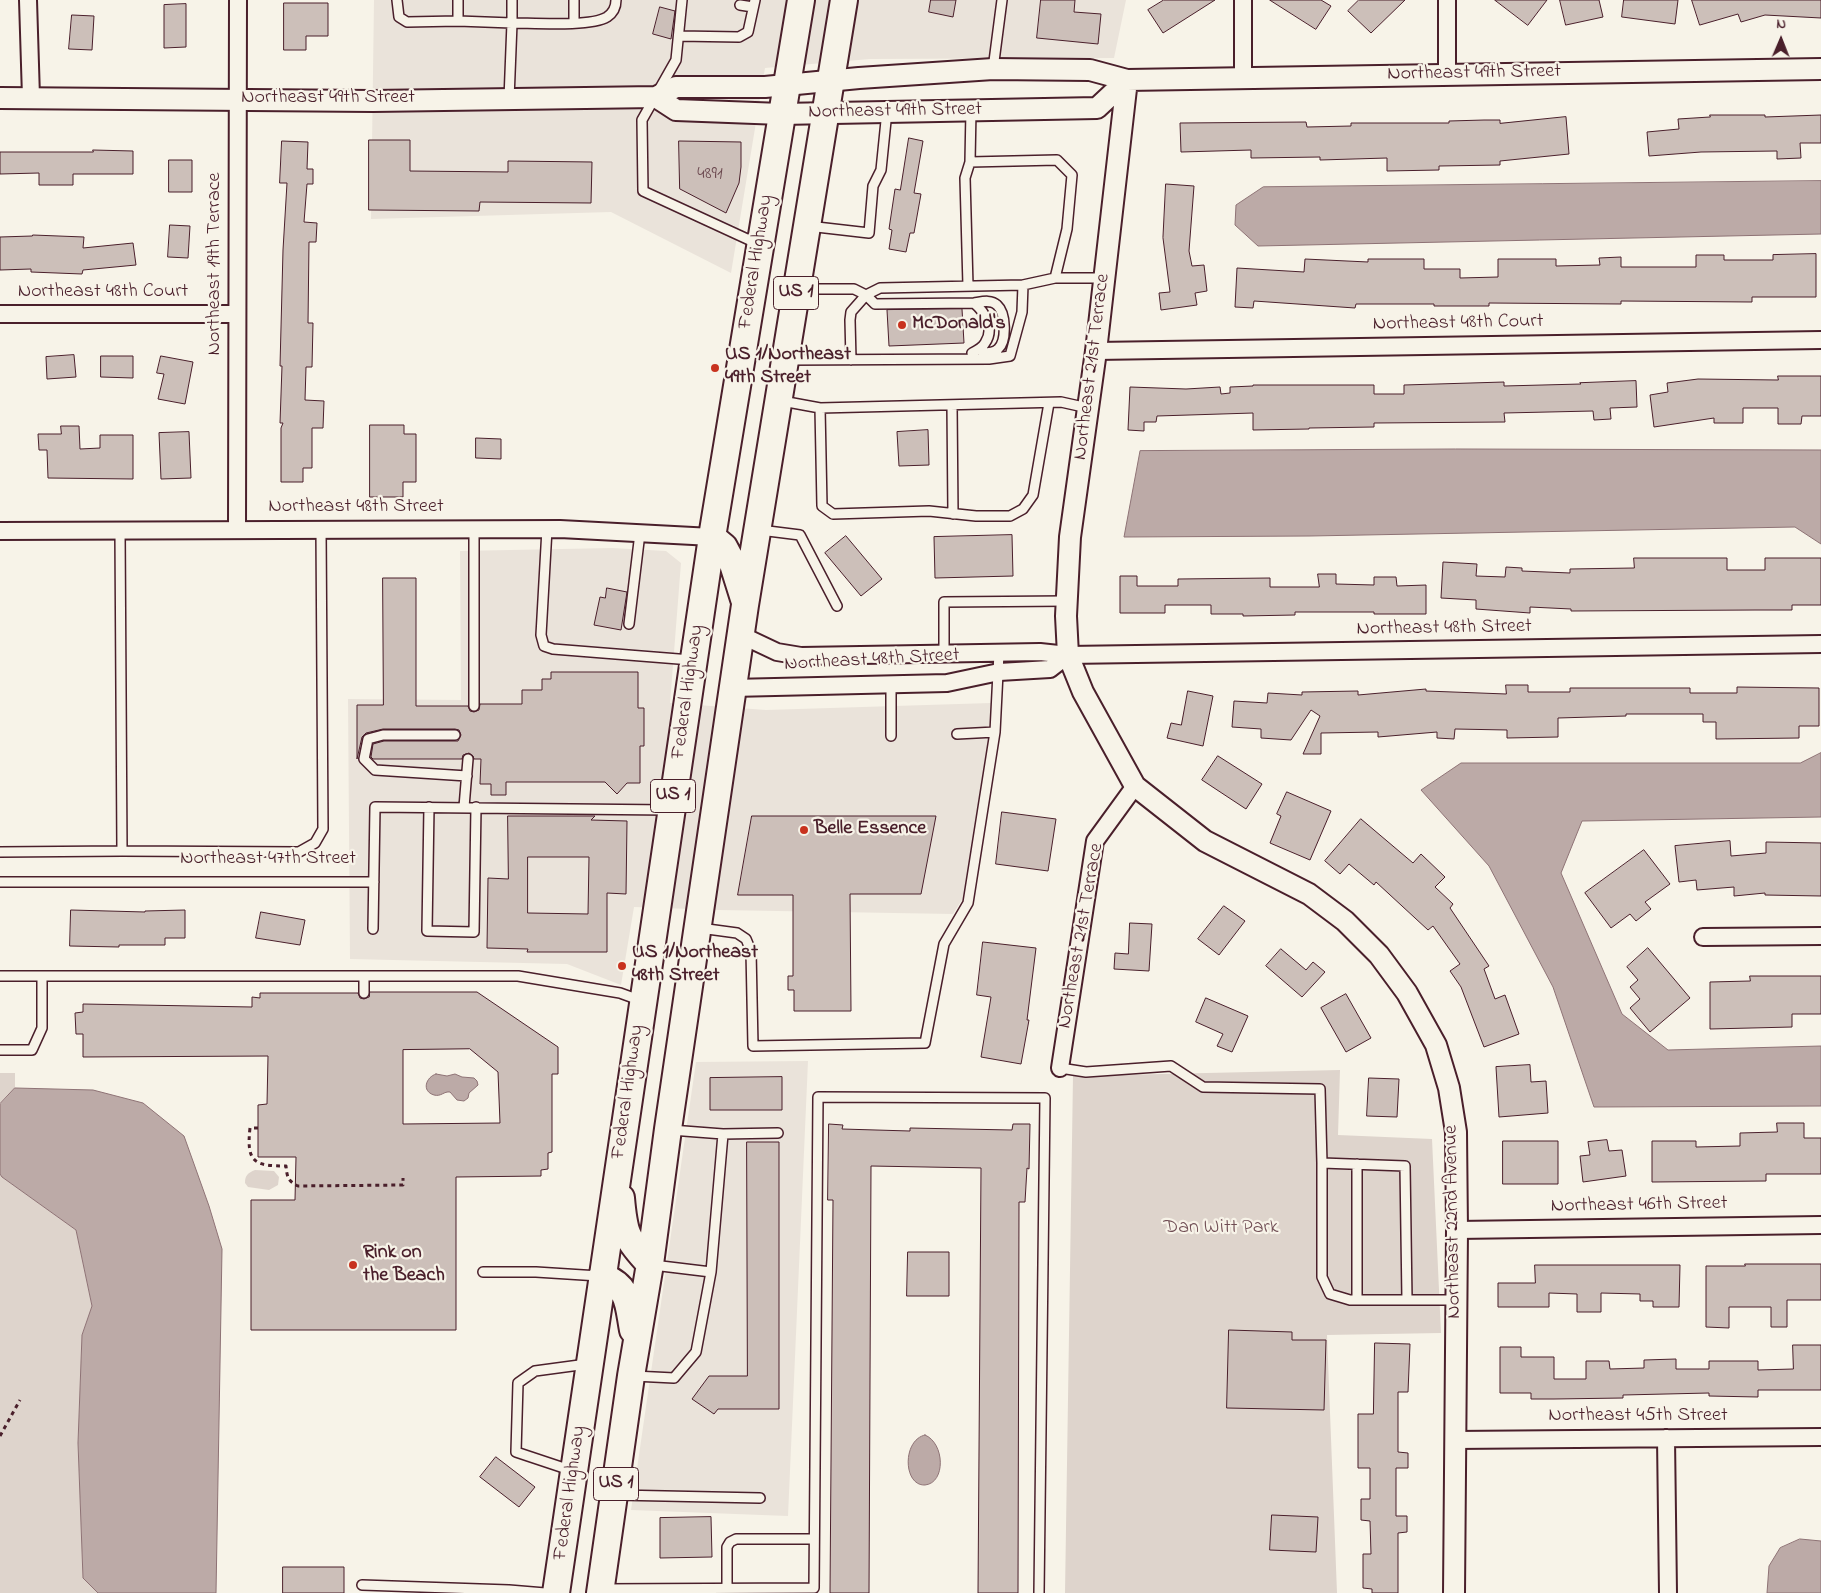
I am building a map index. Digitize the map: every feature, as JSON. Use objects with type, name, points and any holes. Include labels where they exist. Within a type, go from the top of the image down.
[{"type":"main road","name":"Federal Highway","points":[[556,1593],[712,537],[801,0]]},
{"type":"main road","name":"Federal Highway","points":[[600,1591],[631,1376],[650,1264],[732,688],[844,0]]},
{"type":"main road","points":[[712,537],[724,548],[733,564],[745,604]]},
{"type":"main road","points":[[618,1165],[623,1225],[633,1246],[650,1264]]},
{"type":"main road","points":[[602,1276],[614,1281],[626,1295],[636,1346]]},
{"type":"street","points":[[28,0],[31,97]]},
{"type":"street","name":"Northeast 19th Terrace","points":[[237,529],[238,0]]},
{"type":"street","points":[[1242,0],[1243,78]]},
{"type":"street","points":[[1447,0],[1447,75]]},
{"type":"street","name":"Northeast 49th Street","points":[[0,98],[373,101],[656,97],[676,87],[765,87],[859,78],[993,70],[1090,70],[1127,80],[1821,69]]},
{"type":"street","name":"Northeast 49th Street","points":[[656,97],[676,110],[781,114],[1097,108],[1127,80]]},
{"type":"street","name":"Northeast 21st Terrace","points":[[1068,656],[1067,601],[1070,537],[1105,278],[1127,80]]},
{"type":"street","name":"Northeast 48th Court","points":[[0,314],[237,314]]},
{"type":"street","name":"Northeast 48th Court","points":[[1096,350],[1821,340]]},
{"type":"street","name":"Northeast 48th Street","points":[[0,530],[547,529],[712,537]]},
{"type":"street","name":"Northeast 48th Street","points":[[741,635],[777,652],[801,656],[999,652],[1040,652],[1068,656],[1821,644]]},
{"type":"street","name":"Northeast 48th Street","points":[[732,688],[947,683],[999,672],[1050,669],[1068,656]]},
{"type":"street","name":"Northeast 22nd Avenue","points":[[1068,656],[1083,692],[1135,786],[1205,841],[1309,894],[1345,921],[1379,955],[1407,993],[1436,1045],[1448,1088],[1456,1132],[1454,1593]]},
{"type":"street","name":"Northeast 21st Terrace","points":[[1060,1068],[1095,841],[1135,786]]},
{"type":"street","points":[[1703,938],[1821,936]]},
{"type":"street","name":"Northeast 46th Street","points":[[1457,1230],[1821,1225]]},
{"type":"street","name":"Northeast 45th Street","points":[[1454,1440],[1821,1437]]},
{"type":"street","points":[[1666,1438],[1668,1593]]},
{"type":"lane","points":[[397,0],[399,17],[407,22],[512,23],[574,23],[601,20],[609,16],[616,7],[616,0]]},
{"type":"lane","points":[[458,0],[458,21]]},
{"type":"lane","points":[[509,99],[512,0]]},
{"type":"lane","points":[[574,0],[574,23]]},
{"type":"lane","points":[[682,0],[676,60],[642,120],[643,191],[760,245]]},
{"type":"lane","points":[[993,70],[1002,0]]},
{"type":"lane","points":[[679,36],[740,37],[748,32],[754,4],[740,5]]},
{"type":"lane","points":[[968,286],[965,178],[970,162],[970,110]]},
{"type":"lane","points":[[807,226],[869,233],[874,186],[881,170],[887,111]]},
{"type":"lane","points":[[970,162],[1057,160],[1072,175],[1067,229],[1055,278]]},
{"type":"lane","points":[[851,360],[851,312],[866,295],[880,288],[1023,285],[1055,278],[1105,278]]},
{"type":"lane","points":[[786,360],[989,359],[1010,356],[1022,312],[1023,285]]},
{"type":"lane","points":[[797,289],[854,289],[866,295],[876,304],[974,303],[988,301],[997,305],[1004,317],[1004,330],[999,349],[991,354],[943,354],[926,360]]},
{"type":"lane","points":[[972,353],[985,344],[988,336],[987,318],[981,308],[974,303]]},
{"type":"lane","points":[[779,400],[820,408],[1061,402],[1088,408]]},
{"type":"lane","points":[[820,408],[822,506],[833,514],[929,511],[953,514],[1010,516],[1023,509],[1033,495],[1048,403]]},
{"type":"lane","points":[[952,405],[953,514]]},
{"type":"lane","points":[[0,852],[299,852],[315,842],[323,829],[321,528]]},
{"type":"lane","points":[[474,529],[474,706]]},
{"type":"lane","points":[[547,529],[541,635],[544,646],[553,649],[693,661]]},
{"type":"lane","points":[[758,530],[800,535],[837,606]]},
{"type":"lane","points":[[120,531],[122,851]]},
{"type":"lane","points":[[629,624],[640,533]]},
{"type":"lane","points":[[944,653],[944,602],[1067,601]]},
{"type":"lane","points":[[697,927],[737,933],[746,939],[751,951],[753,1046],[925,1043],[944,944],[968,902],[995,732],[999,652]]},
{"type":"lane","points":[[891,683],[891,736]]},
{"type":"lane","points":[[957,734],[995,732]]},
{"type":"lane","points":[[455,736],[383,735],[368,739],[364,759],[375,770],[467,776]]},
{"type":"lane","points":[[464,807],[468,759]]},
{"type":"lane","name":"Northeast 47th Street","points":[[0,882],[374,882],[375,807],[671,810]]},
{"type":"lane","points":[[429,807],[427,931],[474,932],[476,807]]},
{"type":"lane","points":[[373,930],[374,882]]},
{"type":"lane","points":[[0,976],[518,976],[620,993],[643,1001]]},
{"type":"lane","points":[[0,1050],[32,1050],[42,1028],[42,976]]},
{"type":"lane","points":[[364,976],[364,992]]},
{"type":"lane","points":[[1060,1068],[1086,1072],[1171,1066],[1203,1087],[1320,1090],[1322,1277],[1330,1294],[1350,1300],[1456,1300]]},
{"type":"lane","points":[[600,1591],[728,1588],[814,1591],[818,1097],[1045,1098],[1039,1593]]},
{"type":"lane","points":[[668,1129],[723,1134],[778,1133]]},
{"type":"lane","points":[[631,1376],[674,1378],[696,1352],[711,1272],[723,1134]]},
{"type":"lane","points":[[1322,1164],[1405,1166],[1407,1300]]},
{"type":"lane","points":[[1357,1164],[1357,1300]]},
{"type":"lane","points":[[650,1264],[711,1272]]},
{"type":"lane","points":[[483,1272],[536,1272],[602,1276]]},
{"type":"lane","points":[[574,1471],[516,1452],[518,1383],[536,1370],[589,1364]]},
{"type":"lane","points":[[614,1495],[760,1498]]},
{"type":"lane","points":[[728,1588],[727,1547],[730,1542],[736,1539],[814,1539]]},
{"type":"lane","points":[[362,1585],[545,1593]]},
{"type":"path","points":[[258,1128],[250,1128],[249,1135],[250,1152],[254,1160],[266,1166],[286,1166],[287,1177],[291,1183],[298,1186],[404,1185],[403,1178]]},
{"type":"path","points":[[0,1436],[20,1400]]},
{"type":"shaded area","points":[[374,0],[1126,0],[1114,58],[870,59],[765,68],[731,273],[611,212],[371,219]]},
{"type":"shaded area","points":[[1821,181],[1821,234],[1258,246],[1235,225],[1236,205],[1263,187]]},
{"type":"shaded area","points":[[1456,449],[1821,450],[1821,544],[1795,527],[1310,536],[1124,537],[1140,451]]},
{"type":"shaded area","points":[[612,548],[666,551],[681,563],[670,703],[766,710],[991,703],[990,727],[963,898],[953,914],[634,907],[621,985],[567,964],[350,959],[348,699],[461,700],[460,551]]},
{"type":"shaded area","points":[[1821,753],[1821,817],[1582,821],[1561,873],[1622,1014],[1668,1050],[1821,1046],[1821,1106],[1594,1107],[1553,987],[1489,866],[1421,790],[1461,763],[1800,763]]},
{"type":"shaded area","points":[[808,1061],[788,1516],[631,1510],[696,1062]]},
{"type":"shaded area","points":[[436,1074],[447,1076],[455,1074],[474,1078],[478,1085],[469,1093],[468,1098],[464,1101],[457,1100],[450,1092],[434,1095],[427,1090],[426,1084]]},
{"type":"shaded area","points":[[15,1088],[93,1090],[143,1103],[184,1136],[222,1249],[216,1593],[98,1593],[83,1578],[78,1443],[82,1335],[92,1306],[76,1230],[0,1174],[0,1104]]},
{"type":"shaded area","points":[[925,1435],[932,1439],[936,1446],[939,1454],[940,1470],[932,1483],[925,1485],[918,1483],[912,1478],[908,1462],[912,1445],[917,1439]]},
{"type":"shaded area","points":[[1800,1539],[1821,1541],[1821,1593],[1767,1593],[1769,1566],[1780,1548]]},
{"type":"green space","name":"Dan Witt Park","points":[[1340,1070],[1338,1135],[1432,1139],[1441,1333],[1327,1335],[1337,1593],[1065,1593],[1073,1076]]},
{"type":"green space","points":[[0,1073],[15,1073],[15,1088],[0,1104]]},
{"type":"green space","points":[[255,1170],[274,1171],[279,1177],[278,1185],[269,1190],[248,1187],[245,1183],[246,1176]]},
{"type":"green space","points":[[0,1174],[76,1230],[92,1306],[82,1335],[78,1443],[83,1578],[98,1593],[0,1593]]},
{"type":"building","points":[[931,0],[956,0],[953,17],[929,12]]},
{"type":"building","points":[[1041,0],[1075,0],[1074,12],[1101,14],[1098,44],[1037,38]]},
{"type":"building","points":[[1164,0],[1215,0],[1163,33],[1148,10]]},
{"type":"building","points":[[1270,0],[1321,0],[1331,6],[1316,29]]},
{"type":"building","points":[[1359,0],[1405,0],[1371,33],[1348,11]]},
{"type":"building","points":[[1495,0],[1547,0],[1528,25]]},
{"type":"building","points":[[1560,0],[1599,0],[1603,17],[1566,25]]},
{"type":"building","points":[[1624,0],[1678,0],[1675,24],[1622,17]]},
{"type":"building","points":[[1692,0],[1821,0],[1821,18],[1765,15],[1741,22],[1738,14],[1700,25]]},
{"type":"building","points":[[284,3],[328,3],[328,36],[306,36],[306,50],[284,50]]},
{"type":"building","points":[[186,4],[186,47],[164,48],[164,5]]},
{"type":"building","points":[[660,7],[675,11],[671,39],[653,34]]},
{"type":"building","points":[[72,15],[94,16],[92,50],[69,49]]},
{"type":"building","points":[[1710,115],[1765,115],[1765,117],[1821,115],[1821,143],[1800,143],[1801,158],[1777,159],[1777,151],[1701,152],[1649,156],[1647,132],[1679,129],[1678,119],[1710,117]]},
{"type":"building","points":[[1566,117],[1569,154],[1500,161],[1500,165],[1439,166],[1439,170],[1387,171],[1387,158],[1320,160],[1320,157],[1251,158],[1251,150],[1181,152],[1180,123],[1306,122],[1307,127],[1351,126],[1351,123],[1449,123],[1449,121],[1484,120],[1500,120],[1500,123]]},
{"type":"building","points":[[909,138],[923,141],[914,193],[921,194],[914,233],[910,233],[906,252],[889,249],[892,230],[889,229],[895,189],[900,190]]},
{"type":"building","points":[[369,140],[410,140],[410,171],[508,172],[508,161],[592,162],[591,203],[480,202],[479,211],[369,210]]},
{"type":"building","points":[[282,141],[308,142],[307,169],[313,169],[313,184],[307,184],[304,222],[317,223],[316,242],[309,242],[308,323],[313,323],[312,367],[306,367],[305,400],[324,401],[323,428],[312,428],[312,468],[303,468],[303,482],[281,482],[281,428],[283,423],[280,423],[282,366],[280,366],[287,183],[280,183]]},
{"type":"building","points":[[679,141],[741,142],[739,183],[726,213],[680,189]]},
{"type":"building","points":[[93,150],[133,151],[133,174],[73,174],[73,185],[39,185],[39,173],[0,174],[0,152],[93,152]]},
{"type":"building","points":[[169,160],[192,160],[192,192],[169,192]]},
{"type":"building","points":[[1166,184],[1194,186],[1189,251],[1192,266],[1204,265],[1207,291],[1195,293],[1197,305],[1161,310],[1159,293],[1170,292],[1163,238]]},
{"type":"building","points":[[170,225],[190,226],[188,258],[168,257]]},
{"type":"building","points":[[33,235],[84,237],[83,248],[133,243],[136,265],[83,270],[82,274],[31,272],[31,269],[0,270],[0,237]]},
{"type":"building","points":[[1816,254],[1816,297],[1752,297],[1752,302],[1621,301],[1621,304],[1489,303],[1489,306],[1434,306],[1434,304],[1356,304],[1355,308],[1254,301],[1253,308],[1235,307],[1237,268],[1304,272],[1305,259],[1368,262],[1368,259],[1424,259],[1424,269],[1460,269],[1460,278],[1498,277],[1498,259],[1556,259],[1556,266],[1600,265],[1599,258],[1621,257],[1621,267],[1696,267],[1696,255],[1724,255],[1724,260],[1773,260],[1773,255]]},
{"type":"building","points":[[962,309],[964,343],[889,346],[887,310]]},
{"type":"building","points":[[74,355],[76,377],[47,379],[46,357]]},
{"type":"building","points":[[101,356],[133,356],[133,378],[101,377]]},
{"type":"building","points":[[161,356],[193,362],[185,404],[158,399],[164,374],[157,373]]},
{"type":"building","points":[[1778,376],[1821,376],[1821,416],[1802,416],[1801,424],[1778,424],[1778,408],[1743,408],[1743,423],[1714,423],[1714,418],[1654,427],[1650,395],[1668,392],[1667,383],[1698,379],[1778,380]]},
{"type":"building","points":[[1636,381],[1637,407],[1610,408],[1611,419],[1594,420],[1593,411],[1504,413],[1505,422],[1374,423],[1374,427],[1253,430],[1253,413],[1157,416],[1156,422],[1144,422],[1144,431],[1128,430],[1130,387],[1186,389],[1220,387],[1221,394],[1230,393],[1230,387],[1253,385],[1374,385],[1374,394],[1404,394],[1404,385],[1504,382],[1504,386]]},
{"type":"building","points":[[370,425],[404,425],[404,434],[416,434],[416,482],[403,482],[403,497],[370,497]]},
{"type":"building","points":[[61,426],[79,426],[80,449],[100,448],[100,435],[133,435],[133,479],[48,478],[47,450],[39,450],[38,434],[61,434]]},
{"type":"building","points":[[928,430],[929,465],[899,466],[897,432]]},
{"type":"building","points":[[189,432],[191,478],[161,479],[159,433]]},
{"type":"building","points":[[476,438],[501,439],[501,459],[476,458]]},
{"type":"building","points":[[1012,535],[1013,576],[935,578],[934,537]]},
{"type":"building","points":[[846,536],[882,579],[861,596],[825,553]]},
{"type":"building","points":[[1634,558],[1727,558],[1727,570],[1765,570],[1765,558],[1821,558],[1821,605],[1792,605],[1792,610],[1571,611],[1571,609],[1530,607],[1530,613],[1476,609],[1476,600],[1441,598],[1443,562],[1477,564],[1476,576],[1505,577],[1506,567],[1522,568],[1522,571],[1570,573],[1570,569],[1634,568]]},
{"type":"building","points":[[1318,574],[1336,574],[1336,584],[1374,585],[1374,577],[1396,577],[1397,586],[1426,585],[1426,614],[1295,612],[1295,615],[1243,616],[1243,614],[1211,614],[1211,605],[1165,605],[1165,613],[1120,613],[1120,576],[1137,576],[1137,586],[1178,586],[1178,579],[1270,578],[1270,587],[1319,587]]},
{"type":"building","points":[[383,578],[416,578],[416,706],[468,706],[470,711],[474,712],[479,710],[480,704],[522,704],[522,690],[542,690],[542,679],[551,679],[551,672],[638,672],[638,708],[644,708],[644,746],[640,746],[640,783],[627,783],[617,794],[605,782],[506,782],[506,795],[491,795],[491,784],[480,784],[481,759],[474,759],[469,753],[463,755],[462,759],[373,759],[371,757],[373,744],[384,741],[458,741],[461,735],[459,730],[455,729],[383,729],[366,733],[362,737],[357,759],[357,705],[383,705]]},
{"type":"building","points":[[607,588],[627,592],[621,630],[594,625],[600,597],[605,598]]},
{"type":"building","points":[[1506,685],[1528,685],[1528,692],[1570,692],[1570,688],[1690,688],[1690,693],[1737,693],[1737,687],[1819,688],[1819,726],[1799,726],[1799,738],[1716,739],[1716,722],[1703,722],[1703,714],[1626,714],[1626,716],[1558,718],[1558,737],[1507,738],[1507,730],[1455,729],[1454,739],[1437,738],[1437,732],[1378,737],[1378,732],[1321,733],[1321,754],[1303,754],[1320,716],[1311,710],[1291,740],[1261,738],[1261,729],[1232,727],[1234,701],[1267,703],[1268,693],[1302,695],[1302,692],[1358,691],[1358,695],[1426,689],[1426,691],[1506,694]]},
{"type":"building","points":[[1188,691],[1213,696],[1203,746],[1167,738],[1171,723],[1181,725]]},
{"type":"building","points":[[1218,756],[1262,784],[1246,809],[1202,780]]},
{"type":"building","points":[[1287,792],[1331,811],[1310,860],[1270,843],[1281,816],[1277,814]]},
{"type":"building","points":[[1002,812],[1056,819],[1048,871],[996,864]]},
{"type":"building","points":[[508,816],[595,816],[591,820],[627,821],[626,894],[607,893],[607,952],[527,952],[528,949],[487,948],[488,878],[508,879]],"holes":[[[528,857],[589,857],[588,914],[528,913]]]},
{"type":"building","points":[[752,816],[936,816],[921,894],[850,894],[851,1011],[794,1011],[794,990],[788,990],[788,976],[793,976],[793,895],[738,895]]},
{"type":"building","points":[[1361,819],[1413,863],[1421,854],[1445,877],[1435,887],[1453,904],[1450,908],[1489,966],[1484,969],[1495,999],[1505,995],[1519,1034],[1484,1047],[1461,987],[1450,971],[1460,964],[1433,926],[1428,930],[1376,882],[1374,885],[1349,864],[1340,874],[1325,861]]},
{"type":"building","points":[[1730,841],[1731,856],[1766,853],[1766,842],[1821,843],[1821,896],[1765,895],[1765,893],[1734,896],[1734,887],[1697,890],[1696,880],[1679,882],[1675,846]]},
{"type":"building","points":[[1644,850],[1670,884],[1645,902],[1651,909],[1636,921],[1630,914],[1611,928],[1585,893]]},
{"type":"building","points":[[1224,906],[1245,921],[1219,955],[1198,939]]},
{"type":"building","points":[[71,910],[145,912],[185,910],[185,938],[165,938],[165,945],[119,945],[119,947],[70,946]]},
{"type":"building","points":[[261,912],[305,920],[300,945],[256,938]]},
{"type":"building","points":[[1130,923],[1152,924],[1149,971],[1114,969],[1115,953],[1128,954]]},
{"type":"building","points":[[983,942],[1036,948],[1027,1020],[1029,1020],[1021,1064],[981,1057],[991,997],[977,995]]},
{"type":"building","points":[[1648,948],[1690,998],[1650,1032],[1630,1008],[1640,999],[1630,987],[1638,980],[1627,967]]},
{"type":"building","points":[[1281,949],[1306,970],[1313,962],[1325,972],[1302,997],[1266,966]]},
{"type":"building","points":[[1750,976],[1821,976],[1821,1014],[1792,1014],[1792,1027],[1710,1029],[1710,982],[1750,981]]},
{"type":"building","points":[[370,992],[477,992],[558,1047],[558,1074],[552,1074],[552,1152],[548,1153],[548,1169],[541,1170],[541,1176],[456,1177],[456,1330],[251,1330],[251,1200],[295,1200],[296,1157],[258,1157],[258,1105],[267,1104],[268,1056],[83,1057],[83,1034],[76,1034],[75,1013],[83,1012],[83,1004],[252,1007],[252,997],[260,998],[260,993],[358,993],[360,998],[369,997]],"holes":[[[470,1049],[498,1072],[500,1123],[403,1124],[403,1050]]]},
{"type":"building","points":[[1346,994],[1371,1038],[1346,1052],[1321,1008]]},
{"type":"building","points":[[1206,998],[1248,1016],[1232,1052],[1217,1046],[1223,1034],[1196,1022]]},
{"type":"building","points":[[1530,1065],[1531,1082],[1546,1081],[1548,1113],[1499,1117],[1496,1067]]},
{"type":"building","points":[[782,1077],[782,1110],[710,1110],[710,1078]]},
{"type":"building","points":[[1369,1078],[1399,1079],[1397,1117],[1367,1116]]},
{"type":"building","points":[[1777,1123],[1804,1123],[1804,1138],[1821,1138],[1821,1174],[1766,1174],[1766,1181],[1652,1182],[1652,1141],[1696,1141],[1696,1147],[1740,1146],[1740,1133],[1777,1132]]},
{"type":"building","points":[[829,1124],[843,1125],[842,1129],[910,1131],[910,1128],[1012,1130],[1013,1124],[1030,1124],[1029,1169],[1027,1168],[1025,1202],[1019,1202],[1018,1593],[978,1593],[981,1168],[871,1166],[869,1593],[830,1593],[833,1200],[828,1200]]},
{"type":"building","points":[[1607,1140],[1609,1151],[1622,1150],[1626,1176],[1583,1182],[1580,1156],[1590,1155],[1588,1142]]},
{"type":"building","points":[[1503,1141],[1558,1141],[1558,1184],[1503,1184]]},
{"type":"building","points":[[747,1142],[779,1142],[779,1409],[718,1409],[714,1414],[692,1399],[709,1376],[747,1376]]},
{"type":"building","points":[[908,1252],[949,1252],[949,1296],[907,1296]]},
{"type":"building","points":[[1745,1264],[1821,1264],[1821,1300],[1787,1300],[1787,1327],[1771,1327],[1771,1307],[1729,1307],[1729,1328],[1706,1327],[1706,1266],[1745,1266]]},
{"type":"building","points":[[1535,1265],[1680,1265],[1679,1307],[1653,1307],[1653,1301],[1640,1301],[1640,1294],[1601,1293],[1601,1312],[1577,1312],[1577,1294],[1549,1293],[1549,1307],[1498,1307],[1498,1283],[1535,1283]]},
{"type":"building","points":[[1229,1330],[1292,1332],[1292,1340],[1326,1340],[1324,1410],[1227,1408]]},
{"type":"building","points":[[1375,1343],[1410,1344],[1408,1392],[1398,1392],[1398,1452],[1408,1453],[1408,1468],[1396,1468],[1396,1516],[1407,1516],[1407,1532],[1398,1533],[1398,1593],[1372,1593],[1372,1589],[1363,1588],[1363,1554],[1371,1554],[1370,1521],[1361,1520],[1361,1499],[1370,1499],[1370,1468],[1358,1468],[1358,1414],[1373,1414]]},
{"type":"building","points":[[1793,1345],[1821,1345],[1821,1390],[1758,1390],[1758,1397],[1709,1396],[1709,1393],[1623,1395],[1623,1398],[1554,1399],[1531,1399],[1531,1393],[1500,1393],[1500,1347],[1521,1347],[1521,1357],[1554,1357],[1554,1379],[1586,1379],[1586,1361],[1609,1361],[1610,1369],[1644,1368],[1644,1360],[1676,1359],[1676,1369],[1709,1369],[1709,1361],[1758,1361],[1758,1370],[1793,1369]]},
{"type":"building","points":[[496,1457],[535,1487],[519,1507],[480,1477]]},
{"type":"building","points":[[1272,1515],[1318,1517],[1316,1552],[1270,1550]]},
{"type":"building","points":[[711,1517],[712,1557],[660,1558],[660,1518]]},
{"type":"building","points":[[283,1567],[344,1567],[344,1593],[283,1593]]},
{"type":"place","name":"McDonald's","points":[[902,325]]},
{"type":"place","name":"US 1/Northeast 49th Street","points":[[715,368]]},
{"type":"place","name":"Belle Essence","points":[[804,830]]},
{"type":"place","name":"US 1/Northeast 48th Street","points":[[622,966]]},
{"type":"place","name":"Rink on the Beach","points":[[353,1265]]}]
